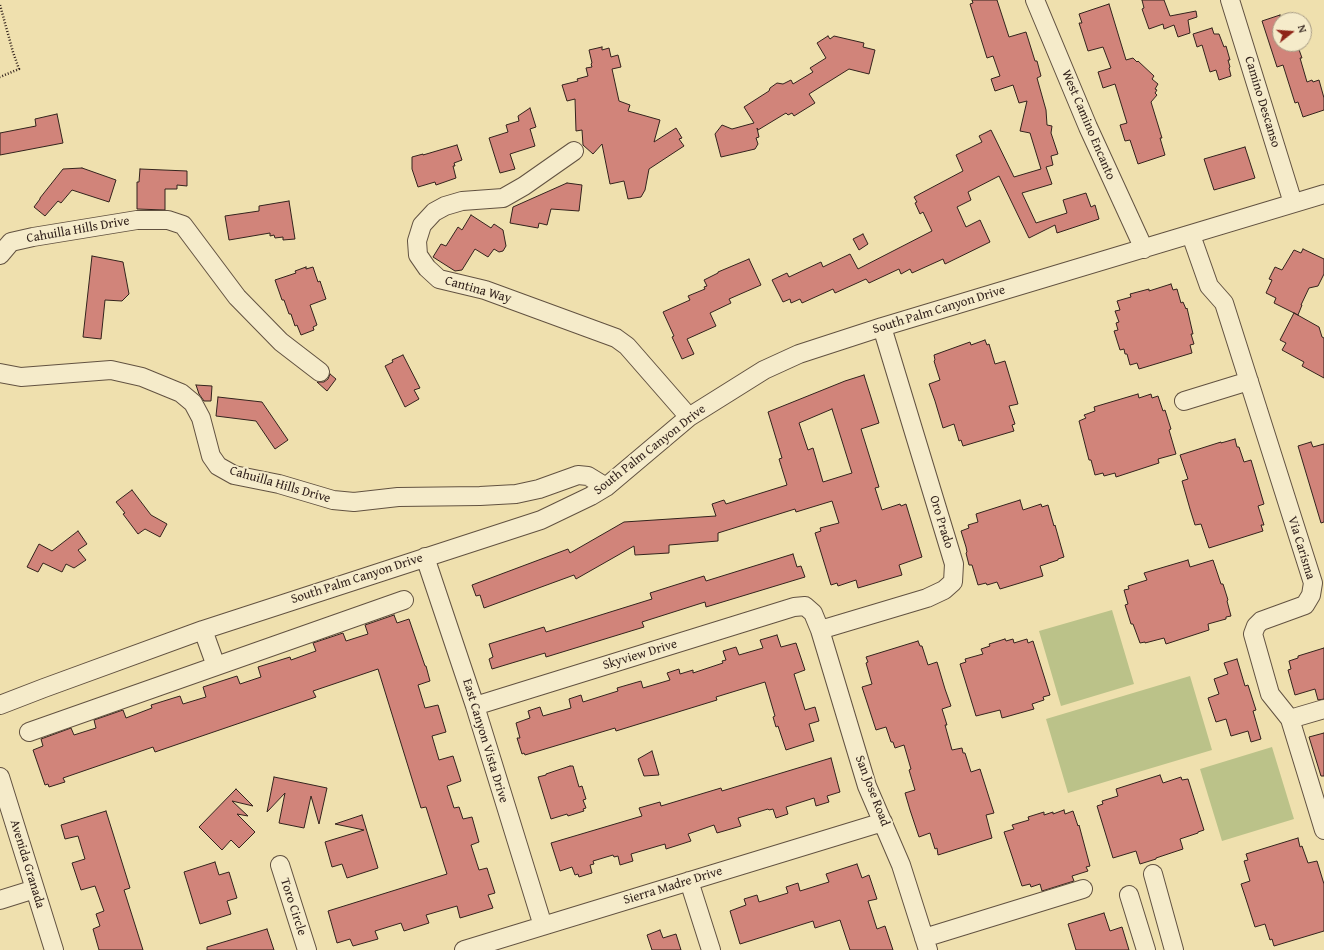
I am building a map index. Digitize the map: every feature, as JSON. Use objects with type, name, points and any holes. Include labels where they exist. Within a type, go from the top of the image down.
[{"type":"street","name":"West Camino Encanto","points":[[1035,0],[1088,127],[1144,249]]},
{"type":"street","name":"Camino Descanso","points":[[1230,0],[1293,203]]},
{"type":"street","name":"Cantina Way","points":[[574,152],[524,186],[503,198],[462,201],[445,206],[434,212],[422,226],[417,242],[418,255],[427,268],[439,279],[485,290],[616,338],[627,346],[689,418]]},
{"type":"street","name":"South Palm Canyon Drive","points":[[0,705],[203,630],[540,520],[591,496],[606,487],[689,418],[764,370],[799,354],[882,327],[1324,194]]},
{"type":"street","name":"Cahuilla Hills Drive","points":[[4,244],[32,237],[137,220],[168,220],[183,225],[237,297],[281,342],[320,372]]},
{"type":"street","name":"Via Carisma","points":[[1191,235],[1208,286],[1224,303],[1312,583],[1311,595],[1305,606],[1261,621],[1256,626],[1253,634],[1270,694],[1290,718],[1324,830]]},
{"type":"street","name":"Oro Prado","points":[[820,630],[927,598],[944,590],[953,582],[954,564],[882,327]]},
{"type":"street","name":"Cahuilla Hills Drive","points":[[0,373],[21,377],[111,370],[142,377],[181,393],[193,403],[201,418],[211,456],[218,466],[234,475],[279,484],[333,500],[354,502],[398,497],[516,494],[539,489],[578,475],[588,476],[606,487]]},
{"type":"street","points":[[1184,401],[1249,381]]},
{"type":"street","name":"East Canyon Vista Drive","points":[[425,557],[475,706],[543,926]]},
{"type":"street","points":[[29,732],[404,600]]},
{"type":"street","name":"San Jose Road","points":[[805,606],[813,613],[820,630],[867,786],[901,865],[926,944]]},
{"type":"street","name":"Skyview Drive","points":[[475,706],[787,609],[805,606]]},
{"type":"street","points":[[203,630],[216,666]]},
{"type":"street","points":[[1290,718],[1324,708]]},
{"type":"street","name":"Avenida Granada","points":[[0,777],[54,950]]},
{"type":"street","name":"Sierra Madre Drive","points":[[464,950],[883,822]]},
{"type":"street","name":"Toro Circle","points":[[280,865],[307,950]]},
{"type":"street","points":[[1153,874],[1174,950]]},
{"type":"street","points":[[689,881],[711,950]]},
{"type":"street","points":[[0,900],[35,889]]},
{"type":"street","points":[[926,944],[1083,889]]},
{"type":"street","points":[[1130,895],[1146,950]]},
{"type":"path","points":[[0,5],[19,69],[0,77]]},
{"type":"green space","points":[[1112,610],[1134,684],[1061,706],[1039,631]]},
{"type":"green space","points":[[1190,676],[1212,750],[1068,793],[1046,719]]},
{"type":"green space","points":[[1272,747],[1294,819],[1222,841],[1200,769]]},
{"type":"building","points":[[972,0],[997,0],[1009,37],[1026,32],[1035,61],[1037,61],[1041,76],[1037,78],[1046,110],[1047,125],[1052,126],[1051,133],[1058,154],[1051,156],[1053,165],[1046,167],[1052,184],[1022,193],[1036,223],[1067,213],[1063,200],[1086,193],[1091,207],[1095,205],[1099,219],[1057,233],[1055,225],[1029,238],[999,176],[968,192],[971,200],[957,207],[966,227],[980,220],[990,242],[945,264],[943,259],[912,273],[910,269],[901,274],[899,269],[869,283],[866,279],[835,293],[833,289],[802,303],[800,299],[791,303],[790,299],[783,302],[772,280],[787,273],[789,277],[821,262],[823,267],[850,254],[858,269],[932,231],[923,212],[920,214],[914,197],[963,171],[956,155],[982,142],[979,136],[991,130],[1014,177],[1041,169],[1030,133],[1020,131],[1027,101],[1019,103],[1013,85],[995,91],[991,79],[1000,76],[993,56],[987,58],[970,4],[973,3]]},
{"type":"building","points":[[1142,0],[1164,0],[1170,16],[1196,11],[1197,17],[1188,20],[1190,33],[1178,37],[1174,25],[1164,29],[1163,24],[1149,29],[1142,9],[1144,8]]},
{"type":"building","points":[[1109,4],[1126,60],[1133,58],[1137,62],[1138,61],[1154,76],[1152,79],[1158,84],[1155,89],[1157,90],[1155,93],[1157,95],[1151,102],[1162,138],[1160,138],[1165,155],[1138,164],[1130,140],[1125,141],[1120,125],[1127,123],[1115,84],[1103,88],[1098,72],[1111,68],[1103,47],[1088,51],[1079,23],[1082,23],[1079,14]]},
{"type":"building","points":[[1272,18],[1272,52],[1262,21]]},
{"type":"building","points":[[1212,28],[1214,34],[1219,34],[1224,47],[1226,46],[1230,60],[1228,60],[1231,76],[1219,80],[1216,70],[1210,72],[1202,45],[1197,47],[1193,34]]},
{"type":"building","points":[[828,36],[830,39],[834,36],[864,43],[863,47],[875,50],[869,74],[849,69],[809,94],[815,103],[794,116],[792,113],[788,115],[786,113],[758,130],[757,128],[759,137],[756,138],[758,144],[755,149],[721,157],[715,134],[722,125],[732,129],[754,123],[744,107],[769,91],[770,88],[777,83],[783,84],[791,80],[793,84],[813,72],[810,68],[826,58],[817,43]]},
{"type":"building","points":[[602,47],[602,50],[609,48],[611,57],[618,55],[621,67],[612,69],[619,101],[630,105],[628,111],[660,120],[654,142],[676,128],[682,138],[679,139],[684,146],[649,169],[645,190],[641,197],[628,199],[624,181],[610,184],[602,144],[593,154],[583,145],[582,130],[576,131],[575,99],[567,101],[562,85],[578,81],[577,79],[588,76],[586,68],[592,67],[589,50]]},
{"type":"building","points":[[1272,52],[1300,52],[1302,58],[1300,58],[1307,82],[1319,80],[1324,98],[1324,110],[1303,117],[1298,102],[1295,103],[1283,65],[1277,67]]},
{"type":"building","points":[[530,108],[536,127],[530,129],[535,146],[510,154],[515,169],[500,173],[489,138],[508,132],[506,125],[519,121],[518,116]]},
{"type":"building","points":[[57,114],[63,143],[0,155],[0,133],[36,126],[35,119]]},
{"type":"building","points":[[457,145],[462,160],[454,163],[455,166],[453,166],[456,178],[436,185],[435,182],[418,187],[412,169],[412,157]]},
{"type":"building","points":[[1245,147],[1255,178],[1214,190],[1204,159]]},
{"type":"building","points":[[82,168],[116,180],[109,202],[72,190],[61,203],[58,201],[45,216],[34,207],[63,169]]},
{"type":"building","points":[[140,169],[187,171],[187,186],[177,185],[177,189],[165,189],[165,210],[137,209],[137,182],[139,182]]},
{"type":"building","points":[[567,183],[582,185],[579,211],[551,209],[547,225],[539,223],[538,228],[510,223],[513,207]]},
{"type":"building","points":[[289,201],[295,239],[283,240],[283,237],[275,238],[274,235],[270,236],[270,233],[229,240],[225,216],[259,211],[259,206]]},
{"type":"building","points":[[471,215],[491,228],[494,224],[503,230],[506,246],[503,251],[499,252],[494,249],[488,257],[475,249],[462,270],[455,271],[433,257],[441,244],[446,246],[458,227],[462,230]]},
{"type":"building","points":[[863,234],[868,244],[859,250],[853,239]]},
{"type":"building","points":[[1303,249],[1324,259],[1324,274],[1318,286],[1309,288],[1298,315],[1274,303],[1276,298],[1266,293],[1272,280],[1269,279],[1275,267],[1282,270],[1294,250],[1301,253]]},
{"type":"building","points":[[92,256],[123,262],[129,294],[122,301],[105,300],[101,339],[83,337]]},
{"type":"building","points":[[749,259],[761,285],[729,299],[731,303],[710,313],[716,326],[687,339],[694,354],[682,359],[672,337],[674,336],[663,312],[690,300],[688,296],[705,289],[704,287],[707,286],[704,280],[718,272]]},
{"type":"building","points":[[306,267],[306,269],[313,267],[318,282],[320,281],[326,299],[310,305],[317,325],[313,327],[314,330],[301,335],[297,325],[295,326],[291,314],[289,314],[284,300],[282,300],[275,280],[296,273],[295,271]]},
{"type":"building","points":[[1171,284],[1173,290],[1177,289],[1181,303],[1183,302],[1186,309],[1187,308],[1193,334],[1191,334],[1194,344],[1190,345],[1192,353],[1139,369],[1137,363],[1130,365],[1124,349],[1120,350],[1114,331],[1118,330],[1116,323],[1119,322],[1115,311],[1120,310],[1117,301],[1131,297],[1130,294],[1149,289],[1149,291]]},
{"type":"building","points":[[1294,313],[1319,327],[1322,337],[1324,338],[1324,378],[1302,366],[1304,362],[1282,350],[1286,343],[1280,340]]},
{"type":"building","points":[[985,340],[987,345],[989,344],[995,364],[1005,361],[1018,404],[1009,406],[1015,424],[1012,425],[1014,431],[963,446],[961,440],[959,441],[954,424],[943,428],[929,384],[940,380],[934,361],[934,355],[970,342],[971,345]]},
{"type":"building","points":[[403,355],[420,388],[414,390],[419,399],[405,407],[385,366],[393,362],[392,360]]},
{"type":"building","points":[[330,374],[336,379],[327,391],[317,382],[324,382],[328,379]]},
{"type":"building","points":[[864,375],[879,423],[861,429],[879,487],[875,488],[882,510],[900,504],[901,506],[906,504],[922,557],[899,565],[902,575],[858,588],[856,580],[838,586],[837,583],[831,585],[815,533],[821,531],[820,528],[839,523],[832,501],[796,512],[795,509],[718,533],[718,541],[669,545],[669,553],[635,555],[634,546],[576,579],[574,575],[484,608],[480,595],[476,596],[472,585],[568,549],[570,553],[624,522],[716,516],[712,504],[724,500],[726,504],[787,485],[779,459],[782,458],[768,412],[845,381]],"holes":[[[832,409],[852,473],[823,482],[813,448],[808,450],[799,423]]]},
{"type":"building","points":[[196,385],[212,386],[211,401],[204,401],[199,394]]},
{"type":"building","points":[[1138,394],[1139,398],[1151,394],[1152,398],[1158,396],[1163,411],[1165,410],[1171,429],[1169,430],[1176,454],[1158,459],[1159,463],[1116,477],[1115,473],[1104,476],[1103,473],[1095,475],[1091,460],[1089,460],[1079,421],[1086,418],[1084,415],[1095,411],[1094,407]]},
{"type":"building","points":[[218,397],[262,402],[288,440],[275,449],[256,421],[216,416]]},
{"type":"building","points":[[1235,439],[1244,462],[1251,460],[1264,504],[1258,506],[1264,525],[1261,525],[1263,531],[1209,548],[1201,524],[1195,525],[1190,509],[1182,481],[1188,479],[1180,455]]},
{"type":"building","points":[[1311,442],[1313,447],[1324,444],[1324,522],[1321,523],[1298,446]]},
{"type":"building","points":[[132,490],[151,515],[167,524],[160,537],[145,529],[138,534],[123,514],[125,513],[116,502]]},
{"type":"building","points":[[1020,500],[1023,510],[1041,504],[1042,507],[1048,505],[1064,557],[1040,566],[1043,576],[1000,589],[997,582],[987,585],[986,583],[978,585],[972,565],[969,565],[966,547],[961,531],[969,528],[968,525],[978,522],[976,514]]},
{"type":"building","points":[[78,531],[87,544],[78,550],[86,560],[74,568],[66,564],[62,572],[43,563],[38,572],[27,567],[39,544],[52,551]]},
{"type":"building","points":[[793,554],[797,567],[801,566],[805,577],[706,607],[705,602],[642,622],[644,627],[546,657],[545,653],[492,669],[489,659],[493,657],[489,644],[544,627],[546,632],[652,599],[650,593],[704,576],[706,581]]},
{"type":"building","points":[[1188,560],[1190,567],[1213,560],[1221,584],[1223,584],[1231,616],[1208,624],[1209,630],[1166,644],[1164,638],[1140,643],[1133,624],[1131,624],[1125,605],[1128,604],[1124,590],[1129,589],[1128,586],[1147,580],[1144,573]]},
{"type":"building","points":[[394,615],[397,623],[409,619],[426,666],[430,681],[418,685],[425,708],[438,705],[446,732],[432,736],[439,760],[453,756],[461,781],[447,786],[454,808],[459,807],[463,819],[472,817],[479,842],[471,845],[479,870],[487,868],[495,893],[488,895],[493,908],[460,918],[457,906],[426,915],[429,923],[404,931],[401,923],[375,931],[378,939],[353,946],[350,939],[337,943],[328,911],[447,874],[426,807],[421,808],[378,669],[313,691],[316,697],[155,752],[153,747],[63,778],[65,782],[49,787],[48,784],[45,785],[33,750],[43,746],[41,739],[71,728],[74,735],[96,728],[94,720],[123,710],[126,718],[152,708],[151,705],[180,696],[183,704],[206,697],[203,687],[237,676],[240,684],[261,677],[258,667],[290,657],[291,660],[316,651],[313,643],[343,633],[346,641],[368,634],[365,625]]},
{"type":"building","points":[[777,635],[781,647],[796,643],[805,670],[794,674],[805,710],[815,707],[819,721],[809,724],[814,741],[786,750],[778,726],[776,727],[773,717],[775,716],[765,682],[716,697],[717,700],[616,731],[615,728],[525,755],[524,753],[522,754],[517,738],[520,738],[516,723],[530,718],[528,711],[540,707],[543,716],[571,708],[569,699],[581,695],[583,702],[618,691],[617,688],[641,681],[643,688],[670,680],[667,673],[679,669],[680,674],[693,670],[693,673],[723,663],[722,661],[726,660],[723,651],[736,647],[739,655],[763,648],[760,640]]},
{"type":"building","points":[[1005,639],[1006,641],[1013,639],[1014,643],[1027,639],[1028,643],[1033,641],[1050,695],[1043,697],[1044,700],[1032,704],[1034,709],[1002,718],[1000,710],[976,716],[960,664],[966,662],[965,659],[983,654],[981,649],[990,646],[989,644]]},
{"type":"building","points":[[918,641],[920,646],[922,646],[928,665],[937,662],[951,706],[942,709],[952,750],[962,748],[971,772],[980,769],[994,813],[986,815],[992,838],[938,855],[937,848],[935,849],[930,833],[919,837],[910,810],[905,793],[915,790],[904,745],[895,748],[893,742],[891,742],[886,727],[876,730],[862,687],[872,684],[866,663],[868,662],[866,657]]},
{"type":"building","points":[[1324,648],[1324,699],[1318,700],[1315,689],[1295,695],[1288,670],[1291,669],[1289,661],[1298,658],[1298,656]]},
{"type":"building","points":[[1237,659],[1245,686],[1248,685],[1256,710],[1253,711],[1261,739],[1251,742],[1248,731],[1231,736],[1226,719],[1216,722],[1208,698],[1219,694],[1214,679],[1228,674],[1224,663]]},
{"type":"building","points":[[1324,733],[1324,776],[1321,776],[1309,737]]},
{"type":"building","points":[[652,751],[659,775],[644,776],[638,759]]},
{"type":"building","points":[[831,758],[840,792],[827,796],[829,802],[816,806],[814,798],[786,807],[788,814],[776,818],[773,809],[768,809],[738,818],[741,826],[717,833],[714,825],[688,834],[691,841],[666,849],[665,844],[631,854],[633,861],[620,865],[618,856],[614,857],[613,855],[593,861],[594,864],[590,865],[592,873],[579,877],[578,874],[575,875],[572,867],[560,871],[551,843],[642,816],[639,808],[660,802],[661,806],[721,788],[722,791]]},
{"type":"building","points":[[573,766],[579,787],[582,786],[586,799],[583,800],[586,808],[583,809],[584,811],[551,819],[538,777]]},
{"type":"building","points":[[1160,775],[1163,783],[1181,777],[1182,780],[1188,779],[1204,830],[1180,839],[1183,849],[1140,864],[1136,851],[1113,858],[1097,806],[1103,804],[1102,801],[1118,796],[1116,789]]},
{"type":"building","points":[[274,777],[327,788],[319,824],[311,796],[304,828],[279,823],[285,793],[267,812]]},
{"type":"building","points":[[236,789],[253,806],[232,801],[248,816],[237,814],[255,832],[239,848],[231,840],[222,850],[199,827]]},
{"type":"building","points":[[1064,810],[1065,814],[1073,811],[1078,826],[1079,825],[1090,866],[1086,867],[1088,871],[1072,876],[1074,881],[1042,891],[1040,884],[1031,887],[1030,884],[1022,886],[1004,832],[1014,829],[1012,825],[1029,820],[1028,817],[1044,812],[1044,815],[1053,812],[1053,814]]},
{"type":"building","points":[[106,811],[130,888],[124,890],[143,950],[99,950],[93,929],[100,926],[96,914],[104,911],[95,886],[81,890],[72,863],[85,859],[78,836],[65,839],[61,825]]},
{"type":"building","points":[[362,815],[378,868],[347,878],[342,864],[332,867],[325,842],[364,830],[335,824]]},
{"type":"building","points":[[1298,838],[1300,847],[1302,846],[1308,863],[1317,861],[1324,884],[1324,931],[1274,946],[1272,939],[1270,940],[1265,924],[1255,927],[1241,884],[1250,881],[1244,861],[1248,860],[1246,854]]},
{"type":"building","points":[[215,862],[219,875],[229,872],[237,898],[227,901],[231,914],[200,924],[184,872]]},
{"type":"building","points":[[857,864],[862,878],[869,875],[877,899],[868,901],[877,929],[885,926],[893,950],[850,950],[840,920],[815,928],[813,921],[740,944],[730,911],[746,905],[744,899],[757,895],[759,902],[788,893],[786,887],[798,883],[800,891],[829,882],[826,874]]},
{"type":"building","points":[[1104,913],[1110,931],[1122,927],[1129,950],[1076,950],[1068,924]]},
{"type":"building","points":[[267,929],[274,950],[207,950],[207,947]]},
{"type":"building","points":[[660,930],[663,938],[676,934],[681,950],[652,950],[647,935]]}]
